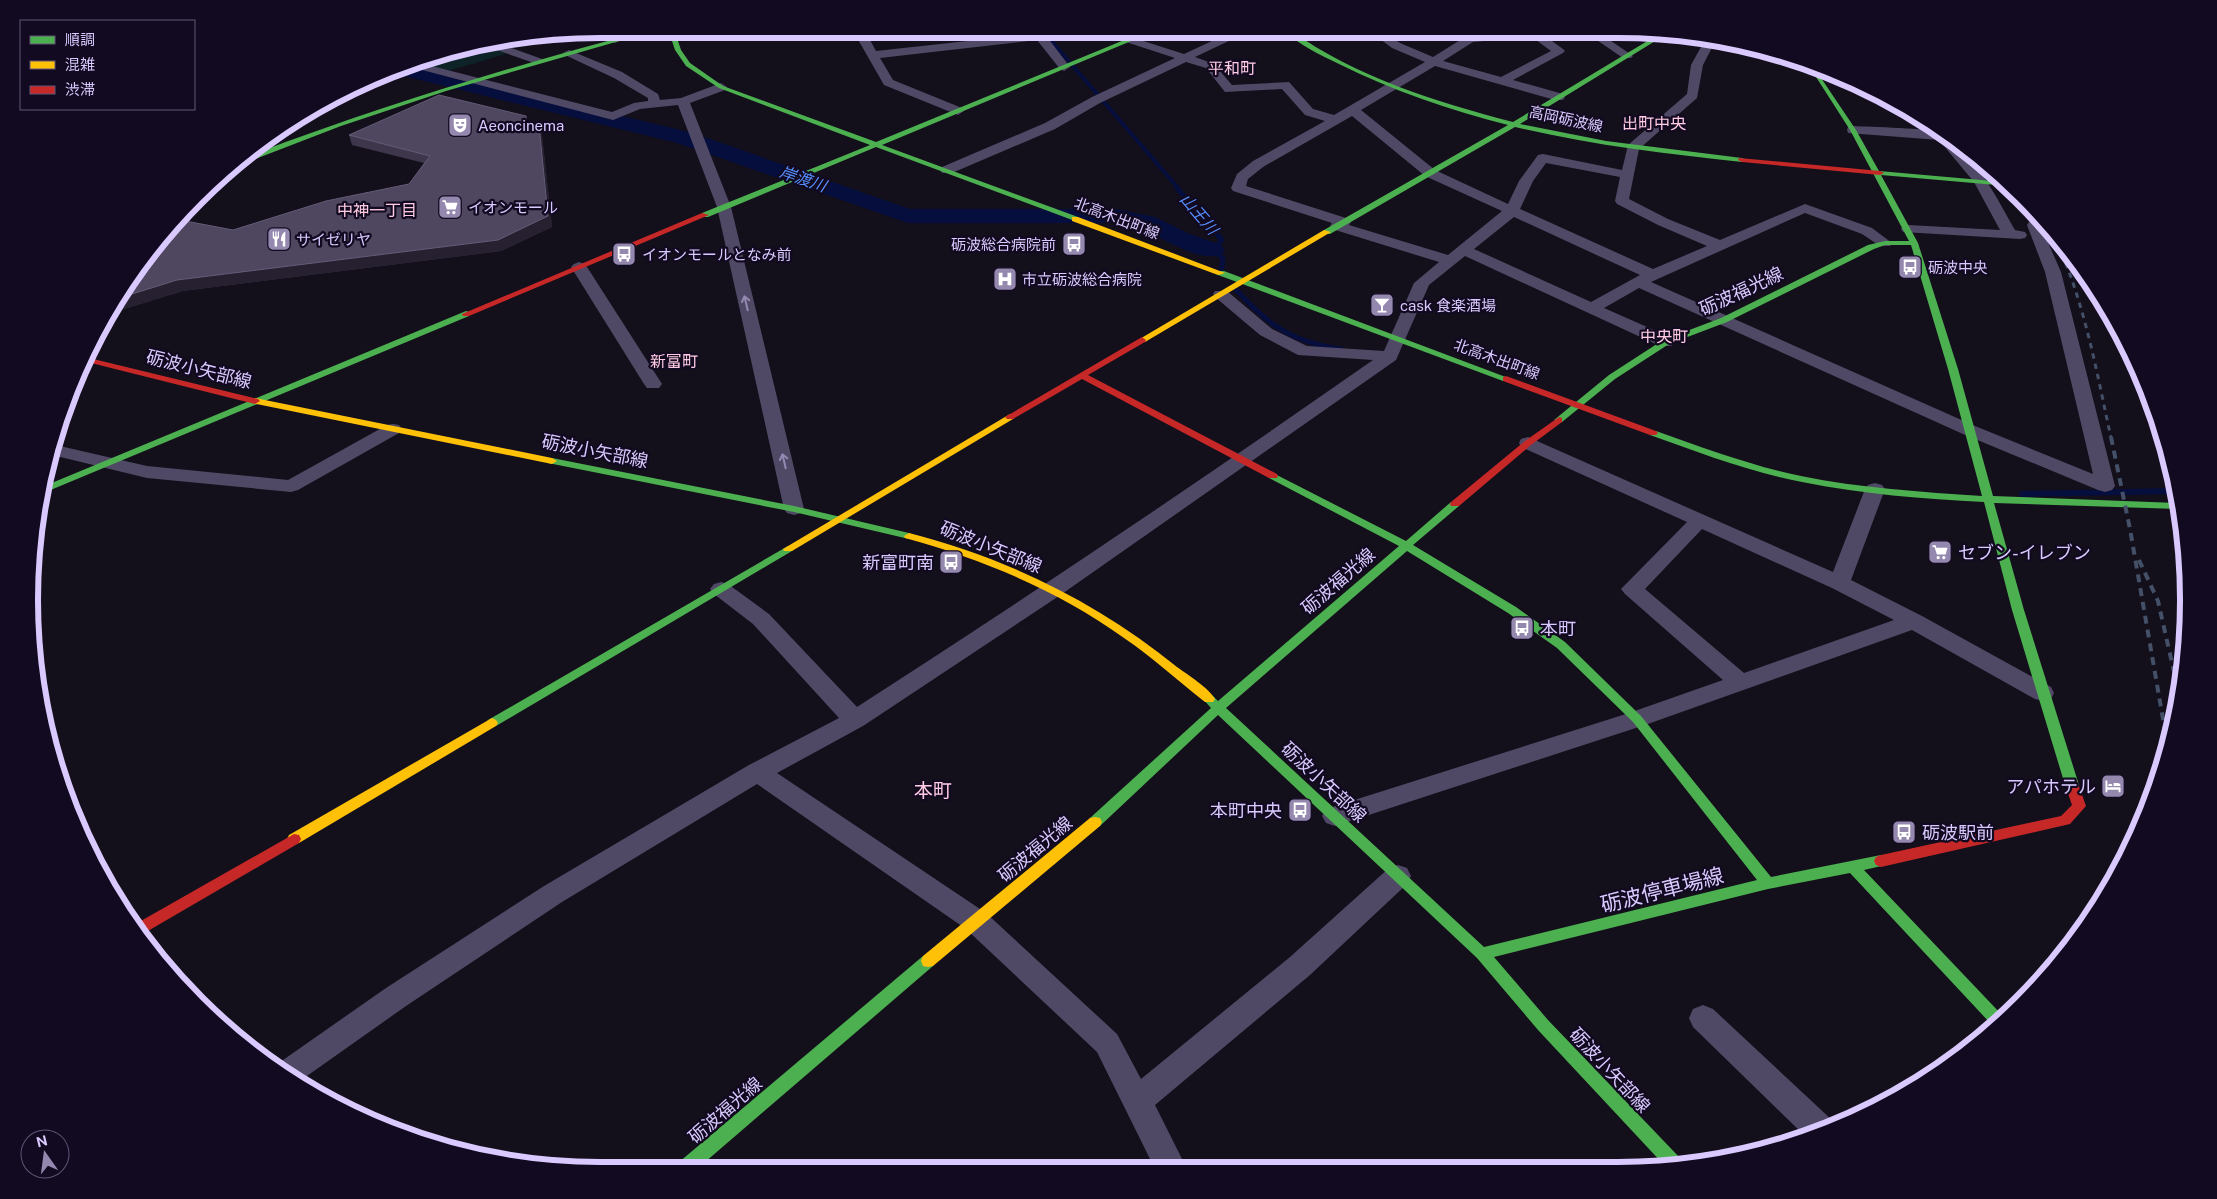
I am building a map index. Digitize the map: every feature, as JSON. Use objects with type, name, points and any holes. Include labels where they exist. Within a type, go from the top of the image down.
[{"type":"street","points":[[609,38],[615,40]]},
{"type":"street","points":[[255,156],[331,126],[472,80],[623,38]]},
{"type":"street","name":"北高木出町線","points":[[672,38],[674,47],[681,59],[696,73],[721,87],[1241,281],[1393,347],[1580,405],[1691,446],[1768,471],[1823,482],[1989,501],[2172,506]]},
{"type":"street","points":[[863,38],[888,82],[958,110]]},
{"type":"street","points":[[873,55],[956,41],[987,38]]},
{"type":"street","points":[[1042,38],[1064,67]]},
{"type":"street","points":[[48,488],[254,401],[1135,38]]},
{"type":"street","points":[[947,170],[1050,126],[1096,100],[1227,38]]},
{"type":"street","name":"高岡砺波線","points":[[1301,38],[1345,66],[1433,102],[1574,138],[1696,156],[1995,183]]},
{"type":"street","points":[[1383,38],[1406,52],[1434,62],[1559,97]]},
{"type":"street","points":[[1486,38],[1470,40],[1393,87],[1258,164],[1242,177],[1238,188],[1340,224],[1457,255],[1591,308],[1666,342]]},
{"type":"street","points":[[1503,81],[1559,51],[1541,38]]},
{"type":"street","points":[[1600,38],[1627,56]]},
{"type":"street","points":[[143,927],[840,519],[1241,281],[1515,124],[1655,39]]},
{"type":"street","points":[[1130,40],[1210,66],[1229,89],[1285,85],[1309,112],[1336,120]]},
{"type":"street","points":[[1707,45],[1697,65],[1693,95],[1633,148],[1622,201],[1663,222],[1719,245]]},
{"type":"street","points":[[498,47],[538,61]]},
{"type":"street","points":[[568,53],[618,75],[654,97],[654,104]]},
{"type":"street","points":[[421,67],[613,116],[638,106],[683,101],[721,87]]},
{"type":"street","points":[[1815,73],[1853,130],[1914,243],[1928,282],[2010,581],[2043,693]]},
{"type":"street","points":[[683,101],[724,207],[794,509]]},
{"type":"street","points":[[1353,110],[1430,173],[1653,275]]},
{"type":"street","points":[[1853,130],[1935,135]]},
{"type":"street","points":[[1954,149],[1980,182],[2010,234]]},
{"type":"street","points":[[291,1070],[396,997],[552,894],[758,772],[855,720],[1052,592],[1243,460],[1393,347],[1422,283],[1512,211],[1526,181],[1542,158],[1628,174]]},
{"type":"street","points":[[1591,308],[1638,282],[1805,208],[1867,231],[1885,243]]},
{"type":"street","points":[[1638,282],[1969,430],[2105,486],[2053,272],[2036,230],[2010,234],[1908,229]]},
{"type":"street","name":"砺波福光線","points":[[692,1162],[1082,834],[1219,708],[1405,545],[1528,443],[1580,405],[1612,377],[1666,342],[1724,320],[1871,247],[1885,243],[1914,243]]},
{"type":"street","points":[[579,267],[652,384]]},
{"type":"street","points":[[1221,294],[1266,332],[1286,344],[1304,351],[1393,347]]},
{"type":"street","name":"砺波小矢部線","points":[[91,361],[254,401],[794,509],[923,538],[998,566],[1052,592],[1116,627],[1219,708],[1482,954],[1543,1025],[1668,1159]]},
{"type":"street","points":[[1083,376],[1405,545],[1512,610],[1561,645],[1637,719],[1768,883]]},
{"type":"street","points":[[58,451],[147,472],[291,486],[393,429]]},
{"type":"street","points":[[1528,443],[1839,583],[1914,621],[2043,693]]},
{"type":"street","points":[[1839,583],[1876,489]]},
{"type":"street","points":[[1700,520],[1632,589],[1740,682]]},
{"type":"street","points":[[721,589],[761,619],[855,720]]},
{"type":"street","points":[[1335,816],[1637,719],[1914,621]]},
{"type":"street","name":"砺波停車場線","points":[[1482,954],[1768,883],[1853,867],[2065,820],[2079,806],[2043,693]]},
{"type":"street","points":[[758,772],[976,922],[1107,1043],[1167,1162]]},
{"type":"street","points":[[1853,867],[1994,1017]]},
{"type":"street","points":[[1137,1102],[1300,966],[1398,876]]},
{"type":"street","points":[[1703,1018],[1815,1126]]},
{"type":"green space","points":[[494,47],[509,53],[448,71],[425,65]]},
{"type":"building","name":"イオンモール","points":[[439,95],[526,116],[527,127],[539,125],[548,216],[498,240],[177,280],[127,296],[154,257],[185,221],[233,230],[326,201],[409,184],[430,156],[349,135]]},
{"type":"waterway","name":"山王川","points":[[1049,38],[1179,189]]},
{"type":"waterway","name":"岸渡川","points":[[409,71],[685,138],[908,216],[1116,216],[1146,222],[1181,239],[1212,250]]},
{"type":"waterway","name":"山王川","points":[[1177,188],[1222,240],[1212,250],[1223,258],[1221,273]]},
{"type":"waterway","name":"山王川","points":[[1233,286],[1268,321],[1281,329],[1308,342],[1341,349]]},
{"type":"waterway","points":[[2022,494],[2169,491]]},
{"type":"railway","points":[[2064,259],[2088,334],[2111,438]]},
{"type":"railway","points":[[2111,437],[2130,529],[2164,727]]},
{"type":"railway","points":[[2139,560],[2158,601],[2175,675]]},
{"type":"traffic: fast","points":[[254,156],[338,125],[444,90],[624,38]]},
{"type":"traffic: fast","points":[[673,38],[678,50],[688,64],[702,76],[721,87],[1075,219]]},
{"type":"traffic: fast","points":[[705,215],[1135,38]]},
{"type":"traffic: fast","points":[[1298,38],[1335,60],[1387,84],[1473,114],[1562,135],[1606,143],[1742,160]]},
{"type":"traffic: fast","points":[[1327,232],[1515,124],[1655,39]]},
{"type":"traffic: fast","points":[[1559,420],[1612,377],[1666,342],[1724,320],[1871,247],[1885,243],[1914,243],[1853,130],[1815,73]]},
{"type":"traffic: fast","points":[[1880,173],[1994,183]]},
{"type":"traffic: fast","points":[[1914,243],[1953,369],[2018,610],[2072,785]]},
{"type":"traffic: fast","points":[[1221,273],[1506,379]]},
{"type":"traffic: fast","points":[[48,488],[466,314]]},
{"type":"traffic: fast","points":[[1653,433],[1758,468],[1823,483],[1912,494],[1956,497],[2172,506]]},
{"type":"traffic: fast","points":[[552,461],[794,509],[909,536]]},
{"type":"traffic: fast","points":[[1273,476],[1405,545],[1512,610],[1561,645],[1637,719],[1768,883]]},
{"type":"traffic: fast","points":[[1095,822],[1219,707],[1455,504]]},
{"type":"traffic: fast","points":[[492,723],[788,549]]},
{"type":"traffic: fast","points":[[1209,699],[1482,954],[1543,1025],[1669,1159]]},
{"type":"traffic: fast","points":[[1482,954],[1768,883],[1881,861]]},
{"type":"traffic: fast","points":[[1853,867],[1994,1017]]},
{"type":"traffic: fast","points":[[692,1162],[928,961]]},
{"type":"traffic: slow","points":[[1075,219],[1221,273]]},
{"type":"traffic: slow","points":[[1142,340],[1327,232]]},
{"type":"traffic: slow","points":[[255,401],[552,461]]},
{"type":"traffic: slow","points":[[788,549],[1010,417]]},
{"type":"traffic: slow","points":[[909,536],[989,561],[1067,598],[1127,634],[1209,699]]},
{"type":"traffic: slow","points":[[294,839],[492,723]]},
{"type":"traffic: slow","points":[[928,961],[1095,822]]},
{"type":"traffic: jam","points":[[1742,160],[1880,173]]},
{"type":"traffic: jam","points":[[466,314],[705,215]]},
{"type":"traffic: jam","points":[[1010,417],[1142,340]]},
{"type":"traffic: jam","points":[[91,361],[255,401]]},
{"type":"traffic: jam","points":[[1083,376],[1273,476]]},
{"type":"traffic: jam","points":[[1506,379],[1653,433]]},
{"type":"traffic: jam","points":[[1455,504],[1528,443],[1559,420]]},
{"type":"traffic: jam","points":[[1881,861],[2065,820],[2079,806],[2072,785]]},
{"type":"traffic: jam","points":[[143,927],[294,839]]},
{"type":"place","name":"Aeoncinema","points":[[460,125]]},
{"type":"place","name":"イオンモール","points":[[450,207]]},
{"type":"place","name":"サイゼリヤ","points":[[279,239]]},
{"type":"place","name":"砺波総合病院前","points":[[1074,244]]},
{"type":"place","name":"イオンモールとなみ前","points":[[624,254]]},
{"type":"place","name":"砺波中央","points":[[1910,267]]},
{"type":"place","name":"市立砺波総合病院","points":[[1005,279]]},
{"type":"place","name":"cask 食楽酒場","points":[[1382,305]]},
{"type":"place","name":"セブン-イレブン","points":[[1940,552]]},
{"type":"place","name":"新富町南","points":[[951,562]]},
{"type":"place","name":"本町","points":[[1522,628]]},
{"type":"place","name":"アパホテル","points":[[2113,786]]},
{"type":"place","name":"本町中央","points":[[1300,810]]},
{"type":"place","name":"砺波駅前","points":[[1904,832]]},
{"type":"district","name":"平和町","points":[[1232,68]]},
{"type":"district","name":"出町中央","points":[[1654,123]]},
{"type":"district","name":"中神一丁目","points":[[377,210]]},
{"type":"district","name":"中央町","points":[[1664,336]]},
{"type":"district","name":"新富町","points":[[674,361]]},
{"type":"district","name":"本町","points":[[933,790]]}]
